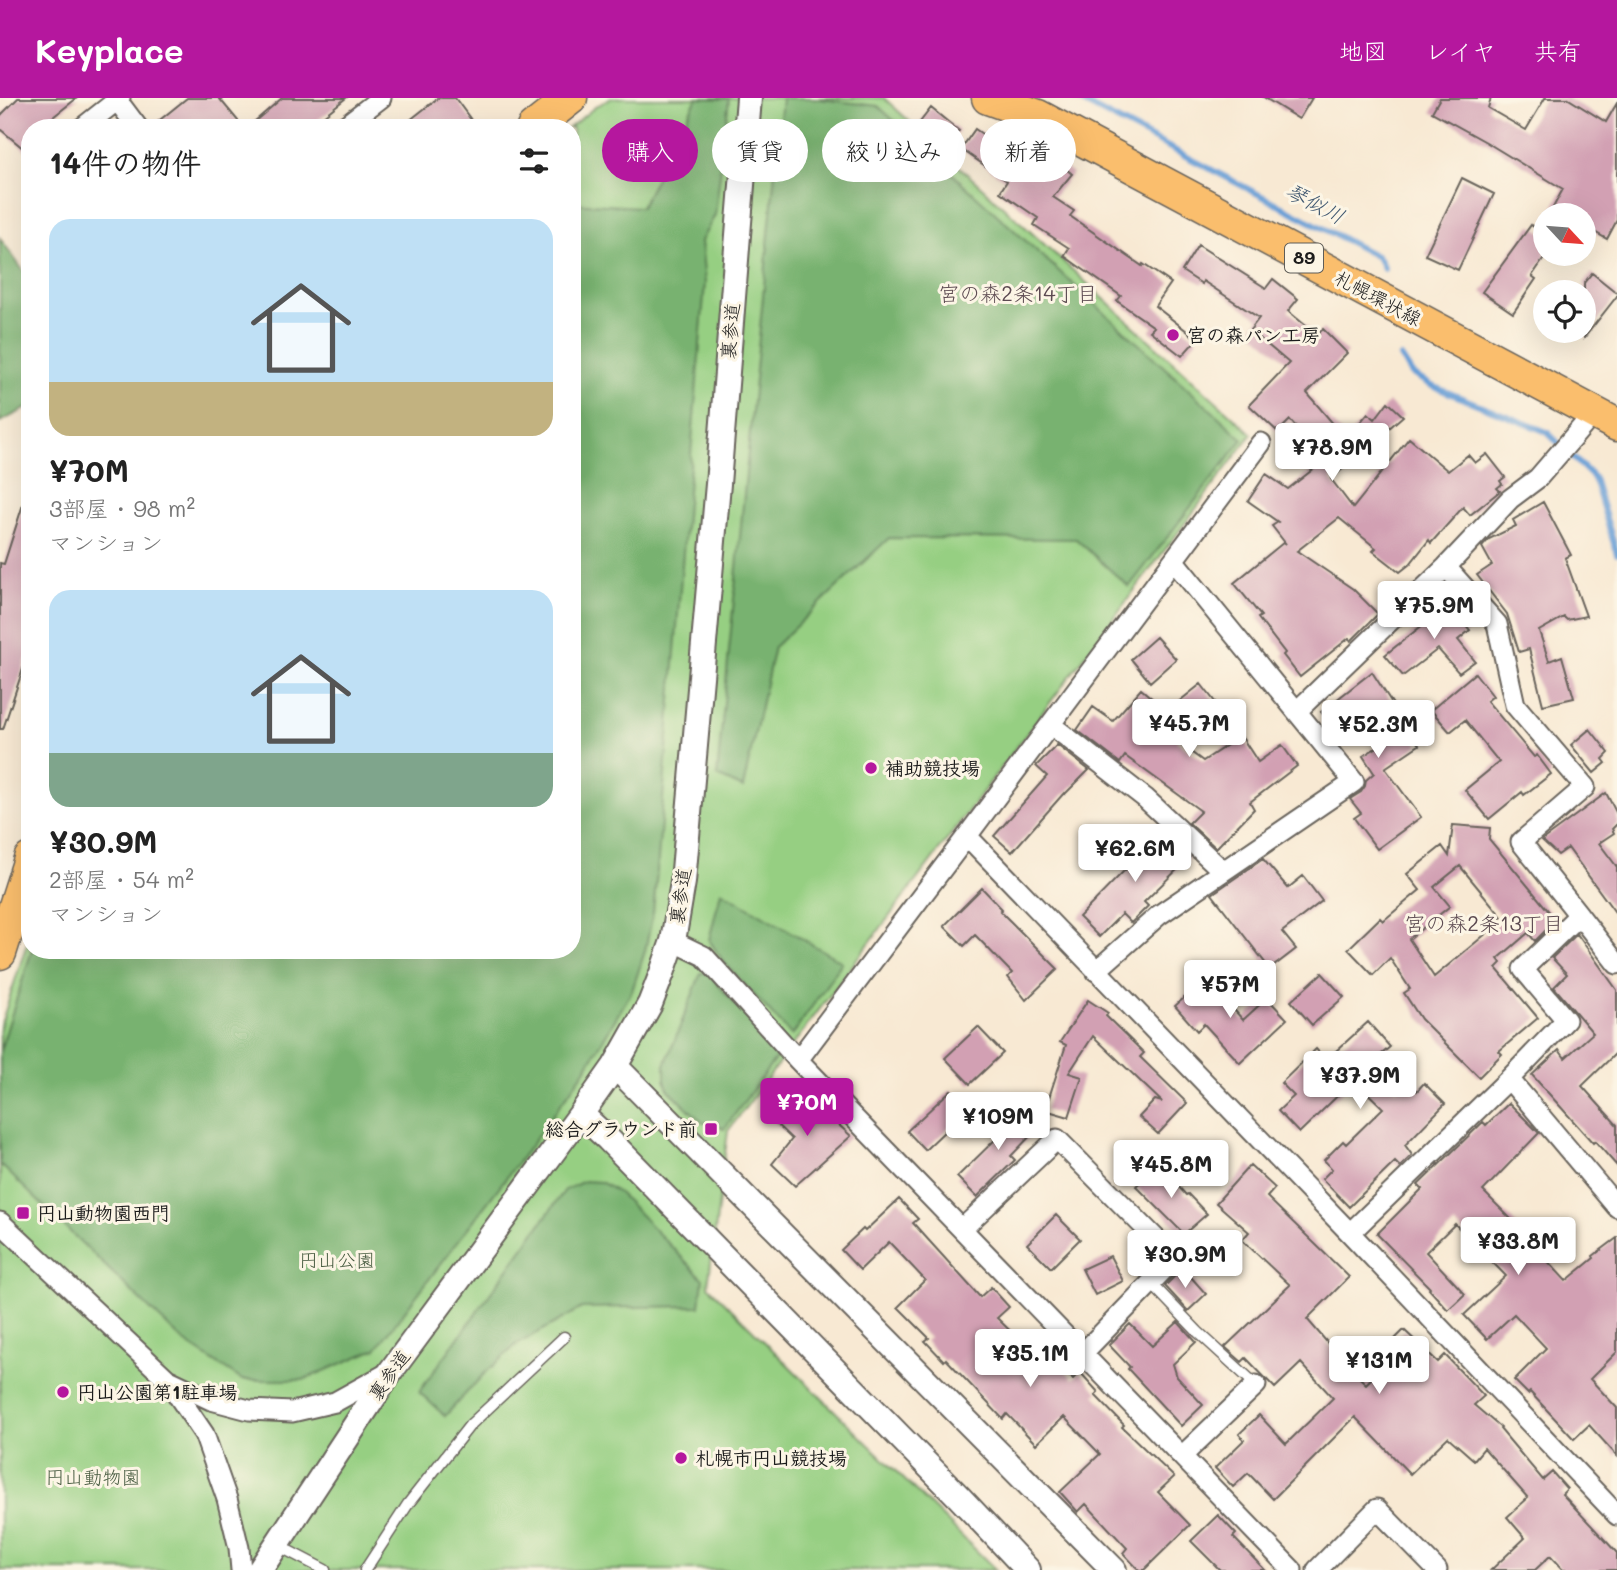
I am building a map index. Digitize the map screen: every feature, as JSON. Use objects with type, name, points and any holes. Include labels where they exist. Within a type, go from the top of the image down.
[{"type":"main road","points":[[544,119],[571,98]]},
{"type":"main road","name":"札幌環状線","points":[[988,98],[1038,117],[1597,422]]},
{"type":"main road","points":[[0,953],[21,887]]},
{"type":"street","points":[[354,119],[382,98]]},
{"type":"street","name":"裏参道","points":[[260,1570],[391,1371],[615,1066],[650,1004],[673,941],[686,855],[748,98]]},
{"type":"street","points":[[93,119],[119,99],[132,119]]},
{"type":"street","points":[[1297,711],[1446,567],[1510,499],[1538,478],[1597,422]]},
{"type":"street","points":[[797,1060],[1261,443]]},
{"type":"street","points":[[1096,971],[1158,915],[1354,782],[1174,561]]},
{"type":"street","points":[[1446,567],[1497,624],[1515,705],[1585,787],[1521,842],[1617,964]]},
{"type":"street","points":[[1059,731],[1145,797],[1223,871]]},
{"type":"street","points":[[967,836],[1350,1233],[1617,1515]]},
{"type":"street","points":[[1350,1233],[1566,1020],[1523,970],[1579,915]]},
{"type":"street","points":[[673,941],[704,956],[797,1060],[1292,1570]]},
{"type":"street","points":[[615,1066],[1114,1570]]},
{"type":"street","points":[[1509,1079],[1617,1207]]},
{"type":"street","points":[[581,1114],[930,1467],[1028,1570]]},
{"type":"street","points":[[962,1229],[1057,1139],[1175,1258],[1082,1354]]},
{"type":"street","points":[[0,1222],[166,1378],[204,1434],[227,1499],[239,1548],[241,1570]]},
{"type":"street","points":[[166,1378],[211,1399],[248,1410],[292,1412],[335,1402],[391,1371]]},
{"type":"street","points":[[1182,1456],[1256,1385]]},
{"type":"street","points":[[1317,1570],[1377,1509],[1437,1570]]},
{"type":"lane","points":[[1151,1283],[1198,1332],[1256,1385]]},
{"type":"lane","points":[[365,1570],[408,1504],[470,1425],[564,1337]]},
{"type":"lane","points":[[277,1544],[325,1570]]},
{"type":"green space","name":"円山公園","points":[[611,98],[884,98],[907,119],[822,119],[822,182],[966,182],[966,173],[1252,434],[728,1131],[708,1286],[996,1570],[0,1570],[0,1027],[22,959],[581,959],[580,119]]},
{"type":"green space","points":[[697,98],[729,99],[727,119],[712,119],[712,182],[719,182],[715,215],[701,241],[705,283],[657,872],[653,913],[645,951],[632,991],[584,1072],[376,1349],[303,1380],[242,1380],[183,1341],[0,1164],[0,1051],[29,959],[581,959],[581,204],[641,207],[654,182],[698,182],[698,119],[686,119]]},
{"type":"green space","points":[[782,98],[811,98],[878,106],[892,119],[822,119],[822,182],[961,182],[1243,439],[1129,587],[1076,539],[889,538],[774,647],[743,788],[717,776],[774,182],[808,182],[808,119],[780,119]]},
{"type":"green space","points":[[0,238],[21,267],[21,412],[0,422]]},
{"type":"green space","points":[[721,891],[842,962],[792,1036],[723,961],[709,940]]},
{"type":"green space","points":[[707,972],[779,1054],[724,1129],[714,1122],[703,1123],[668,1089],[665,1080],[665,1065],[701,973]]},
{"type":"green space","points":[[584,1181],[601,1182],[619,1193],[703,1279],[700,1306],[582,1308],[516,1345],[483,1375],[445,1416],[419,1392],[565,1190]]},
{"type":"building","points":[[18,98],[77,98],[50,119],[21,119],[21,146],[0,129],[0,116]]},
{"type":"building","points":[[187,98],[219,98],[236,119],[161,119]]},
{"type":"building","points":[[282,98],[346,98],[319,119],[258,119]]},
{"type":"building","points":[[438,98],[455,98],[470,119],[411,119]]},
{"type":"building","points":[[1265,98],[1312,98],[1299,119]]},
{"type":"building","points":[[1440,98],[1491,98],[1488,108],[1526,130],[1545,98],[1567,98],[1606,122],[1617,103],[1617,220],[1607,239],[1596,233],[1596,203],[1555,203],[1563,189],[1432,112]]},
{"type":"building","points":[[931,108],[944,119],[922,119]]},
{"type":"building","points":[[975,129],[980,132],[980,162],[966,152],[966,142]]},
{"type":"building","points":[[1462,178],[1494,194],[1458,270],[1425,255]]},
{"type":"building","points":[[1006,182],[1065,182],[1053,197],[1074,211],[1070,216],[1171,283],[1155,306],[1197,339],[1182,356],[1150,331],[1154,327],[1117,301],[1121,296],[1064,256],[1069,248],[1034,225],[1038,218],[1000,192]]},
{"type":"building","points":[[1531,225],[1533,226],[1533,266],[1539,266],[1532,276],[1536,279],[1513,313],[1482,292]]},
{"type":"building","points":[[1198,245],[1266,288],[1273,279],[1298,299],[1288,311],[1317,335],[1323,329],[1347,353],[1307,393],[1346,439],[1368,413],[1375,419],[1388,402],[1403,416],[1331,479],[1353,508],[1409,438],[1448,471],[1468,455],[1475,463],[1487,454],[1505,477],[1497,488],[1500,491],[1470,515],[1463,507],[1400,572],[1373,551],[1376,548],[1339,518],[1297,551],[1353,589],[1378,614],[1351,641],[1349,638],[1300,677],[1258,618],[1261,616],[1234,583],[1284,542],[1286,544],[1272,526],[1278,522],[1248,501],[1266,474],[1288,489],[1325,460],[1290,420],[1278,432],[1249,405],[1289,363],[1250,330],[1259,318],[1203,281],[1202,284],[1182,271]]},
{"type":"building","points":[[1592,273],[1617,293],[1596,323],[1596,280],[1586,280]]},
{"type":"building","points":[[1543,502],[1571,555],[1565,558],[1586,616],[1567,620],[1564,617],[1539,631],[1549,661],[1562,656],[1574,698],[1543,705],[1529,649],[1519,652],[1507,614],[1477,575],[1492,565],[1482,547],[1489,539],[1516,526],[1513,520]]},
{"type":"building","points":[[21,511],[21,675],[3,729],[0,729],[0,563],[4,564]]},
{"type":"building","points":[[1444,599],[1470,630],[1458,640],[1475,661],[1459,673],[1438,649],[1403,676],[1385,655],[1429,620],[1425,615]]},
{"type":"building","points":[[1156,637],[1176,659],[1150,682],[1131,659]]},
{"type":"building","points":[[1372,672],[1419,745],[1385,768],[1421,817],[1377,849],[1354,818],[1361,813],[1350,799],[1361,792],[1366,780],[1374,773],[1363,756],[1387,741],[1368,711],[1338,734],[1321,712]]},
{"type":"building","points":[[1475,673],[1493,696],[1487,701],[1551,774],[1524,795],[1522,792],[1489,819],[1465,790],[1499,762],[1465,720],[1450,732],[1431,710]]},
{"type":"building","points":[[1201,684],[1219,707],[1176,741],[1203,761],[1241,736],[1258,762],[1282,745],[1297,766],[1250,802],[1254,809],[1216,848],[1189,823],[1201,811],[1125,756],[1120,763],[1077,730],[1093,707],[1113,721],[1141,689],[1167,711]]},
{"type":"building","points":[[1590,729],[1609,753],[1603,759],[1606,763],[1594,773],[1571,745]]},
{"type":"building","points":[[1057,745],[1089,770],[1064,793],[1012,852],[994,836],[1047,776],[1036,766]]},
{"type":"building","points":[[1606,793],[1617,814],[1617,824],[1612,829],[1614,833],[1599,843],[1617,867],[1617,915],[1568,848],[1558,855],[1542,840]]},
{"type":"building","points":[[1453,825],[1490,828],[1489,839],[1556,920],[1535,941],[1528,933],[1498,959],[1501,963],[1496,968],[1538,1018],[1499,1051],[1502,1054],[1479,1077],[1421,1019],[1404,993],[1410,989],[1390,958],[1373,975],[1348,949],[1380,918],[1383,921],[1420,890],[1407,874],[1442,846],[1449,856]],"holes":[[[1460,866],[1502,917],[1497,921],[1499,923],[1434,977],[1409,939],[1450,906],[1434,887]]]},
{"type":"building","points":[[1155,832],[1167,845],[1172,840],[1190,857],[1144,902],[1148,906],[1131,923],[1122,914],[1099,937],[1079,917],[1127,868],[1123,863]]},
{"type":"building","points":[[1263,859],[1288,888],[1303,876],[1322,901],[1282,932],[1296,949],[1270,969],[1212,894]]},
{"type":"building","points":[[982,888],[1002,909],[1000,911],[1058,969],[1026,1000],[1008,977],[1012,973],[975,935],[964,946],[944,926]]},
{"type":"building","points":[[1577,934],[1617,990],[1617,1052],[1582,1086],[1617,1125],[1617,1166],[1532,1075],[1559,1050],[1565,1058],[1593,1033],[1554,987],[1567,974],[1552,958]]},
{"type":"building","points":[[1322,973],[1344,997],[1312,1025],[1291,1001]]},
{"type":"building","points":[[1206,978],[1243,1020],[1267,998],[1287,1019],[1240,1063],[1204,1024],[1197,1031],[1175,1006]]},
{"type":"building","points":[[1088,1000],[1108,1013],[1106,1016],[1144,1053],[1140,1057],[1187,1103],[1158,1134],[1139,1117],[1155,1100],[1162,1102],[1093,1036],[1069,1073],[1082,1077],[1069,1117],[1045,1110],[1066,1045],[1060,1042]]},
{"type":"building","points":[[1368,1022],[1390,1047],[1376,1059],[1396,1090],[1406,1080],[1417,1091],[1424,1083],[1445,1104],[1405,1145],[1412,1155],[1400,1167],[1395,1162],[1349,1207],[1322,1179],[1332,1169],[1324,1160],[1343,1141],[1346,1144],[1383,1108],[1354,1080],[1299,1133],[1278,1111],[1294,1096],[1281,1083],[1316,1049],[1326,1060]]},
{"type":"building","points":[[978,1027],[1003,1053],[970,1084],[945,1058]]},
{"type":"building","points":[[951,1090],[968,1109],[925,1150],[907,1131]]},
{"type":"building","points":[[801,1091],[851,1136],[795,1186],[772,1164],[792,1139],[773,1121]]},
{"type":"building","points":[[1509,1103],[1539,1133],[1483,1191],[1522,1230],[1520,1231],[1566,1281],[1617,1238],[1617,1352],[1590,1379],[1617,1408],[1617,1456],[1589,1425],[1574,1439],[1530,1392],[1528,1394],[1514,1380],[1546,1348],[1514,1314],[1487,1339],[1464,1315],[1506,1276],[1455,1224],[1426,1252],[1465,1294],[1448,1310],[1377,1234],[1422,1189],[1418,1185],[1483,1122],[1486,1125]]},
{"type":"building","points":[[1013,1105],[1037,1129],[1011,1156],[1015,1160],[977,1197],[957,1177],[1005,1130],[997,1121]]},
{"type":"building","points":[[1159,1165],[1207,1214],[1184,1234],[1136,1186]]},
{"type":"building","points":[[1250,1165],[1275,1188],[1267,1197],[1349,1277],[1307,1319],[1344,1362],[1366,1384],[1395,1354],[1387,1347],[1404,1330],[1438,1362],[1445,1355],[1484,1396],[1474,1405],[1501,1428],[1543,1480],[1552,1472],[1567,1489],[1562,1494],[1617,1553],[1617,1570],[1563,1570],[1550,1556],[1535,1570],[1491,1570],[1525,1538],[1507,1517],[1528,1498],[1484,1448],[1474,1460],[1448,1437],[1410,1474],[1355,1417],[1273,1499],[1248,1473],[1233,1487],[1215,1468],[1244,1440],[1239,1434],[1259,1415],[1286,1444],[1333,1398],[1301,1363],[1275,1388],[1246,1358],[1242,1362],[1225,1347],[1290,1285],[1242,1240],[1249,1232],[1216,1203]]},
{"type":"building","points":[[899,1199],[918,1219],[913,1223],[980,1297],[991,1287],[1009,1307],[997,1318],[1035,1355],[1043,1347],[1073,1379],[1080,1372],[1098,1392],[1095,1395],[1124,1425],[1122,1427],[1174,1477],[1158,1492],[1190,1525],[1144,1570],[1139,1570],[1123,1553],[1127,1548],[1086,1504],[1078,1512],[1060,1492],[1100,1454],[1064,1417],[1036,1444],[1007,1414],[1003,1419],[946,1359],[944,1361],[925,1341],[929,1338],[898,1307],[925,1280],[889,1242],[860,1270],[841,1250]]},
{"type":"building","points":[[1056,1215],[1080,1239],[1051,1268],[1027,1244]]},
{"type":"building","points":[[1110,1256],[1123,1281],[1095,1295],[1082,1269]]},
{"type":"building","points":[[1183,1268],[1206,1294],[1188,1311],[1165,1286]]},
{"type":"building","points":[[1178,1322],[1196,1342],[1173,1364],[1177,1377],[1203,1405],[1181,1426],[1109,1345],[1130,1324],[1152,1346]]},
{"type":"building","points":[[1218,1515],[1236,1534],[1233,1537],[1265,1570],[1220,1570],[1191,1541]]},
{"type":"waterway","name":"琴似川","points":[[1075,98],[1376,256],[1384,269]]},
{"type":"waterway","name":"琴似川","points":[[1401,357],[1412,374],[1432,386],[1547,432],[1594,478],[1617,554]]},
{"type":"place","name":"宮の森パン工房","points":[[1173,335]]},
{"type":"place","name":"補助競技場","points":[[871,768]]},
{"type":"place","name":"総合グラウンド前","points":[[711,1129]]},
{"type":"place","name":"円山動物園西門","points":[[23,1213]]},
{"type":"place","name":"円山公園第1駐車場","points":[[63,1392]]},
{"type":"place","name":"札幌市円山競技場","points":[[681,1458]]},
{"type":"district","name":"宮の森2条14丁目","points":[[1018,294]]},
{"type":"district","name":"宮の森2条13丁目","points":[[1484,924]]},
{"type":"park label","name":"円山動物園","points":[[93,1477]]}]
